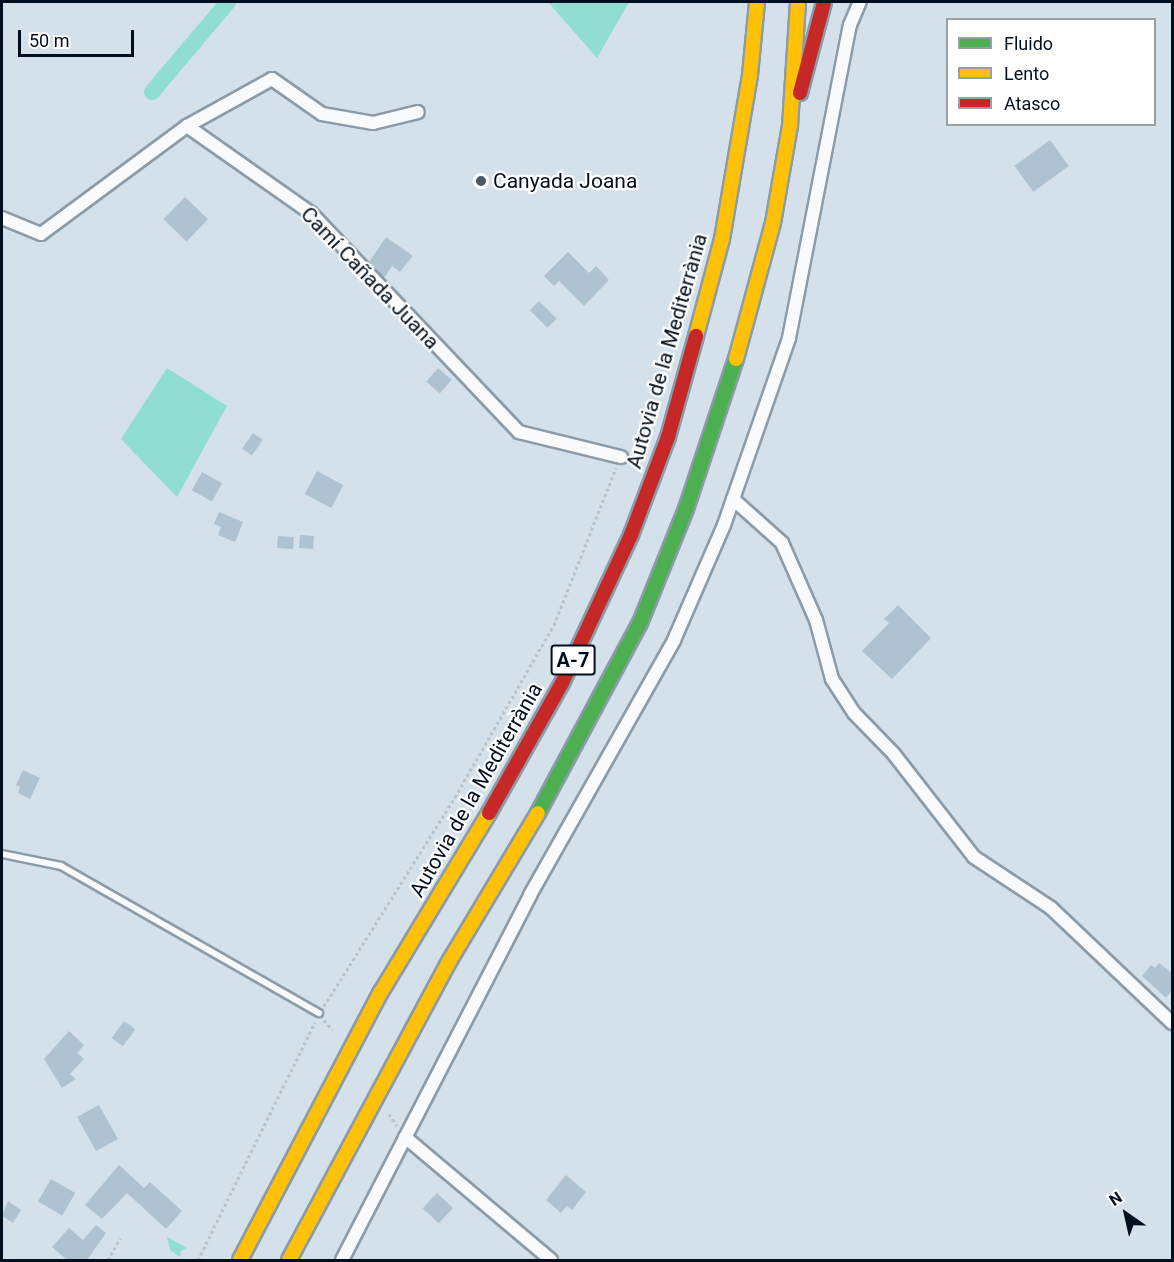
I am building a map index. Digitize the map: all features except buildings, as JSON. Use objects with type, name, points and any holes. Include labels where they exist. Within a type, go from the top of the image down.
[{"type":"highway","name":"Autovia de la Mediterrània","points":[[240,1260],[381,992],[504,788],[562,683],[631,535],[668,437],[722,239],[750,75],[757,2]]},
{"type":"highway","name":"A-7","points":[[289,1260],[407,1037],[567,764],[640,624],[686,509],[751,313],[790,126],[798,2]]},
{"type":"highway","points":[[790,126],[824,2]]},
{"type":"street","points":[[342,1260],[530,896],[674,640],[733,499],[789,338],[850,25],[860,2]]},
{"type":"street","points":[[2,218],[41,234],[187,126],[272,80],[322,114],[373,123],[418,112]]},
{"type":"street","name":"Camí Cañada Juana","points":[[187,126],[311,213],[519,432],[621,457]]},
{"type":"street","points":[[733,499],[782,543],[816,620],[832,680],[849,705],[893,753],[974,857],[1051,908],[1173,1023]]},
{"type":"street","points":[[405,1137],[551,1260]]},
{"type":"lane","points":[[2,854],[61,866],[319,1013]]},
{"type":"path","points":[[198,1260],[319,1013],[455,797],[554,625],[621,457]]},
{"type":"path","points":[[385,1108],[405,1137]]},
{"type":"path","points":[[108,1260],[120,1238]]},
{"type":"shaded area","points":[[548,2],[629,2],[597,58]]},
{"type":"shaded area","points":[[167,368],[227,406],[177,497],[121,439]]},
{"type":"shaded area","points":[[167,1237],[187,1248],[181,1251],[180,1257],[170,1250]]},
{"type":"waterway","points":[[152,92],[228,2]]},
{"type":"traffic: fast","points":[[538,813],[640,623],[686,509],[736,359]]},
{"type":"traffic: slow","points":[[696,336],[722,239],[750,75],[757,2]]},
{"type":"traffic: slow","points":[[736,359],[773,223],[790,126],[798,2]]},
{"type":"traffic: slow","points":[[240,1260],[381,992],[489,813]]},
{"type":"traffic: slow","points":[[289,1260],[450,960],[538,813]]},
{"type":"traffic: jam","points":[[800,93],[824,2]]},
{"type":"traffic: jam","points":[[489,813],[562,683],[631,535],[668,437],[696,336]]},
{"type":"place","name":"Canyada Joana","points":[[481,181]]}]
